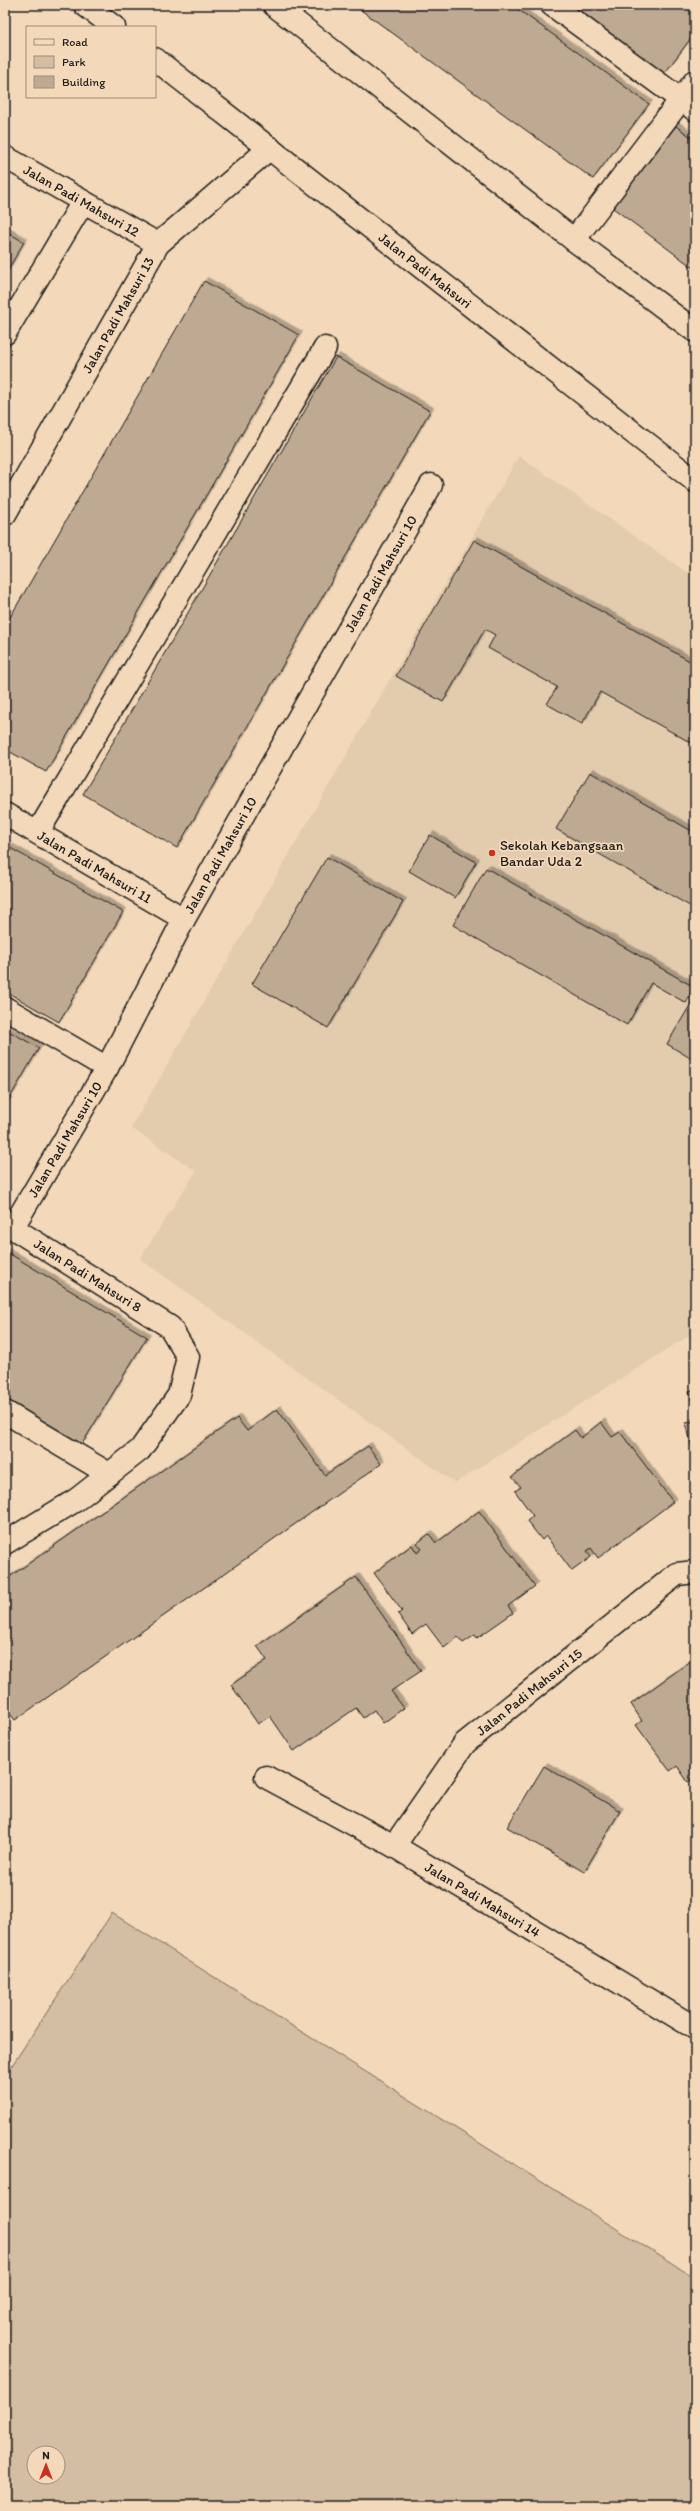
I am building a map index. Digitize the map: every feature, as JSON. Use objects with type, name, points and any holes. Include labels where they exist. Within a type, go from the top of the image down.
[{"type":"street","points":[[85,5],[113,26]]},
{"type":"street","points":[[274,5],[574,240],[695,331]]},
{"type":"street","points":[[552,5],[688,105]]},
{"type":"street","name":"Jalan Padi Mahsuri","points":[[156,60],[695,481]]},
{"type":"street","points":[[574,240],[688,105],[695,81]]},
{"type":"street","name":"Jalan Padi Mahsuri 13","points":[[5,514],[158,244],[270,148]]},
{"type":"street","name":"Jalan Padi Mahsuri 12","points":[[5,158],[158,244]]},
{"type":"street","points":[[5,333],[83,202]]},
{"type":"street","points":[[38,832],[325,348]]},
{"type":"street","name":"Jalan Padi Mahsuri 10","points":[[9,1225],[106,1068],[184,919],[430,485]]},
{"type":"street","name":"Jalan Padi Mahsuri 11","points":[[5,814],[184,919]]},
{"type":"street","points":[[5,1008],[106,1068]]},
{"type":"street","name":"Jalan Padi Mahsuri 8","points":[[9,1225],[170,1328],[188,1357],[179,1395],[140,1450],[109,1474]]},
{"type":"street","points":[[5,1412],[109,1474],[76,1500],[5,1542]]},
{"type":"street","name":"Jalan Padi Mahsuri 15","points":[[394,1846],[465,1743],[677,1574],[695,1572]]},
{"type":"street","name":"Jalan Padi Mahsuri 14","points":[[266,1777],[394,1846],[695,2028]]},
{"type":"shaded area","name":"Sekolah Kebangsaan Bandar Uda 2","points":[[519,456],[695,578],[695,1332],[455,1483],[140,1259],[196,1171],[131,1128]]},
{"type":"green space","points":[[112,1913],[695,2278],[695,2506],[5,2506],[5,2076]]},
{"type":"building","points":[[354,5],[512,5],[649,104],[593,179]]},
{"type":"building","points":[[568,5],[695,5],[695,33],[663,75]]},
{"type":"building","points":[[676,126],[695,140],[695,269],[613,208]]},
{"type":"building","points":[[5,231],[24,242],[5,275]]},
{"type":"building","points":[[204,281],[299,335],[46,772],[5,749],[5,626]]},
{"type":"building","points":[[336,357],[430,411],[177,848],[83,794]]},
{"type":"building","points":[[474,540],[695,664],[695,745],[600,692],[582,724],[547,704],[557,687],[488,648],[495,635],[485,629],[443,702],[396,676]]},
{"type":"building","points":[[590,772],[695,833],[695,909],[556,829]]},
{"type":"building","points":[[430,835],[476,862],[455,898],[409,871]]},
{"type":"building","points":[[5,845],[123,912],[59,1022],[5,991]]},
{"type":"building","points":[[327,857],[403,902],[328,1028],[252,984]]},
{"type":"building","points":[[486,868],[694,987],[686,1003],[651,983],[627,1025],[453,925]]},
{"type":"building","points":[[695,997],[695,1061],[667,1044]]},
{"type":"building","points":[[5,1029],[39,1048],[5,1106]]},
{"type":"building","points":[[5,1251],[147,1337],[82,1444],[5,1398]]},
{"type":"building","points":[[695,1389],[695,1411],[689,1391]]},
{"type":"building","points":[[277,1409],[325,1475],[368,1446],[381,1464],[15,1720],[5,1707],[5,1580],[237,1418],[247,1431]]},
{"type":"building","points":[[695,1421],[695,1451],[693,1451],[686,1423]]},
{"type":"building","points":[[601,1422],[612,1437],[620,1432],[673,1502],[598,1558],[591,1548],[587,1551],[591,1557],[572,1571],[546,1536],[542,1540],[527,1521],[533,1516],[515,1491],[521,1487],[512,1477],[575,1430],[581,1438]]},
{"type":"building","points":[[479,1511],[535,1586],[508,1606],[513,1613],[477,1638],[475,1635],[463,1643],[458,1637],[444,1648],[426,1624],[412,1634],[398,1614],[402,1611],[374,1573],[412,1545],[417,1553],[422,1549],[417,1543],[429,1534],[436,1543]]},
{"type":"building","points":[[356,1577],[421,1671],[391,1691],[404,1708],[383,1723],[374,1710],[363,1718],[356,1708],[294,1751],[270,1716],[258,1724],[231,1685],[267,1660],[257,1646]]},
{"type":"building","points":[[695,1658],[695,1777],[688,1782],[677,1766],[670,1771],[636,1725],[642,1721],[631,1704]]},
{"type":"building","points":[[544,1766],[620,1811],[584,1872],[507,1827]]},
{"type":"place","name":"Sekolah Kebangsaan Bandar Uda 2","points":[[492,853]]}]
